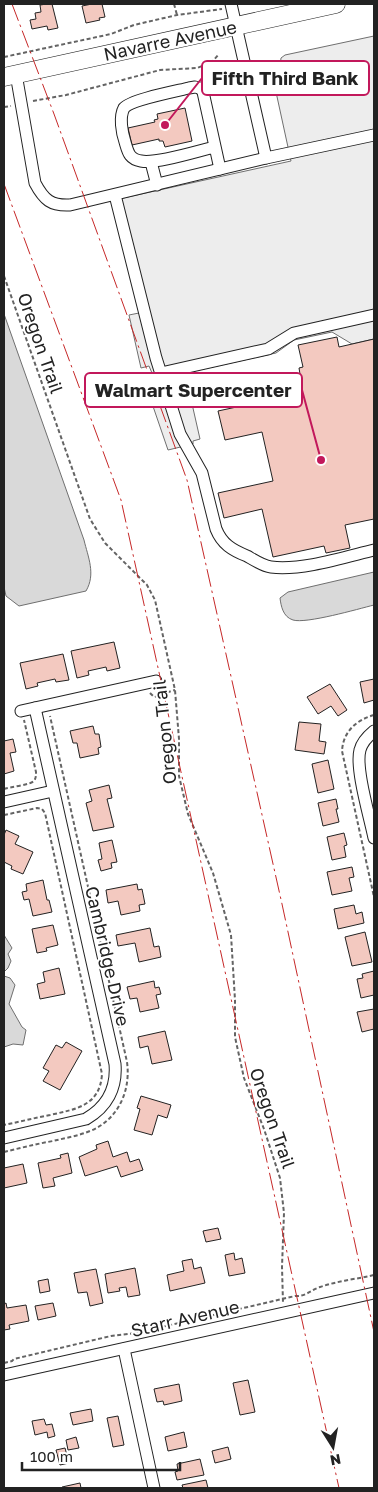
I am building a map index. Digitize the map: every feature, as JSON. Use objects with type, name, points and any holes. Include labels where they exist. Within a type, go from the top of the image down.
[{"type":"highway","name":"Navarre Avenue","points":[[10,76],[330,4]]},
{"type":"street","points":[[232,6],[266,158]]},
{"type":"street","points":[[10,76],[35,183],[41,194],[48,201],[59,206],[115,195],[266,158],[374,135]]},
{"type":"street","points":[[215,147],[152,162],[133,158],[128,154],[122,129],[122,115],[125,107],[133,102],[189,88],[200,88],[203,92],[220,169]]},
{"type":"street","points":[[152,162],[157,185]]},
{"type":"street","points":[[115,195],[156,358],[180,434],[202,472],[219,538],[224,544],[270,567],[303,566],[374,550]]},
{"type":"street","points":[[161,373],[268,349],[294,333],[374,315]]},
{"type":"street","points":[[22,713],[35,708],[156,681]]},
{"type":"street","name":"Cambridge Drive","points":[[4,1138],[86,1119],[102,1108],[113,1090],[115,1079],[114,1064],[35,708]]},
{"type":"street","points":[[374,732],[363,743],[359,756],[360,770],[374,838]]},
{"type":"street","points":[[4,802],[53,791]]},
{"type":"street","name":"Starr Avenue","points":[[4,1376],[374,1293]]},
{"type":"street","points":[[124,1349],[154,1488]]},
{"type":"path","points":[[174,4],[176,15]]},
{"type":"path","points":[[4,57],[111,34],[134,25],[176,15],[232,6]]},
{"type":"path","points":[[36,100],[66,95],[160,70],[197,68],[212,62],[219,54]]},
{"type":"path","name":"Oregon Trail","points":[[4,276],[90,519],[105,543],[147,585],[155,600],[175,690],[180,739],[178,776],[188,814],[213,873],[231,935],[235,1036],[244,1078],[264,1129],[280,1178],[284,1213],[282,1299]]},
{"type":"path","points":[[4,789],[33,782],[36,779],[22,713]]},
{"type":"path","points":[[374,764],[374,780]]},
{"type":"path","points":[[4,815],[37,808],[42,809],[45,813],[102,1074],[97,1092],[89,1102],[81,1107],[4,1125]]},
{"type":"path","points":[[4,1363],[111,1336],[306,1295],[318,1287],[374,1275]]},
{"type":"shaded area","points":[[374,36],[374,339],[352,344],[332,332],[294,340],[276,353],[185,373],[200,439],[193,441],[193,444],[168,450],[145,383],[155,380],[149,366],[141,368],[129,315],[139,313],[114,200],[291,161],[271,69],[280,67],[281,58],[285,55]]},
{"type":"shaded area","points":[[4,314],[84,540],[91,572],[86,591],[19,606],[6,596],[4,587]]},
{"type":"shaded area","points":[[374,572],[374,605],[332,616],[300,621],[290,619],[283,611],[280,598],[288,592]]},
{"type":"shaded area","points":[[4,935],[12,948],[8,954],[11,961],[4,972]]},
{"type":"shaded area","points":[[4,976],[10,978],[15,985],[9,1004],[22,1027],[26,1030],[23,1045],[13,1044],[4,1047]]},
{"type":"building","points":[[52,4],[58,28],[48,30],[47,26],[32,29],[30,20],[36,19],[35,13],[41,12],[40,5]]},
{"type":"building","points":[[102,4],[105,17],[86,23],[82,6]]},
{"type":"building","points":[[185,108],[192,141],[165,147],[163,141],[159,141],[159,139],[132,145],[128,128],[155,122],[154,120],[158,119],[157,114]]},
{"type":"building","points":[[337,337],[339,347],[374,339],[374,519],[345,525],[350,548],[326,553],[324,546],[273,557],[262,509],[224,518],[218,493],[273,481],[262,432],[225,440],[218,411],[255,403],[253,391],[301,380],[299,368],[303,367],[298,345]]},
{"type":"building","points":[[114,642],[120,668],[107,671],[106,667],[88,671],[89,675],[77,678],[71,651]]},
{"type":"building","points":[[63,654],[69,680],[56,682],[55,679],[37,683],[38,686],[26,689],[20,663]]},
{"type":"building","points":[[374,679],[374,700],[364,703],[360,682]]},
{"type":"building","points":[[330,684],[347,710],[338,716],[331,706],[318,714],[307,697]]},
{"type":"building","points":[[299,722],[321,724],[319,741],[326,742],[324,754],[295,750]]},
{"type":"building","points":[[93,726],[95,734],[99,734],[101,747],[98,748],[99,754],[80,758],[77,743],[73,743],[70,731]]},
{"type":"building","points":[[13,739],[16,752],[10,753],[14,771],[4,774],[4,741]]},
{"type":"building","points":[[328,760],[334,789],[318,793],[312,764]]},
{"type":"building","points":[[109,785],[112,798],[107,799],[114,827],[93,831],[86,803],[92,801],[89,790]]},
{"type":"building","points":[[336,799],[339,822],[323,826],[318,803]]},
{"type":"building","points":[[6,830],[19,836],[15,844],[33,852],[23,874],[11,869],[12,866],[4,862],[4,835]]},
{"type":"building","points":[[344,833],[347,845],[344,846],[346,857],[332,860],[327,837]]},
{"type":"building","points":[[112,840],[117,862],[111,863],[112,868],[101,871],[98,860],[102,859],[99,843]]},
{"type":"building","points":[[352,867],[354,877],[349,878],[352,891],[332,895],[327,872]]},
{"type":"building","points":[[43,880],[47,900],[49,900],[52,912],[33,916],[29,899],[24,900],[22,892],[27,891],[26,884]]},
{"type":"building","points":[[137,884],[138,890],[142,889],[145,904],[139,905],[140,911],[121,915],[118,901],[108,903],[106,890]]},
{"type":"building","points":[[354,905],[356,914],[362,912],[364,923],[338,929],[334,909]]},
{"type":"building","points":[[53,925],[58,945],[46,948],[47,951],[37,953],[32,929]]},
{"type":"building","points":[[150,928],[154,947],[159,946],[161,957],[139,962],[135,943],[118,946],[116,935]]},
{"type":"building","points":[[365,932],[372,962],[352,966],[345,937]]},
{"type":"building","points":[[59,968],[65,994],[40,999],[37,984],[45,982],[43,972]]},
{"type":"building","points":[[374,971],[374,995],[361,998],[357,979],[363,978],[362,974]]},
{"type":"building","points":[[154,981],[155,988],[159,987],[161,994],[156,995],[159,1008],[140,1012],[137,998],[130,999],[127,987]]},
{"type":"building","points":[[374,1009],[374,1029],[362,1032],[357,1012]]},
{"type":"building","points":[[165,1031],[172,1060],[152,1064],[148,1046],[140,1048],[138,1037]]},
{"type":"building","points":[[66,1042],[82,1051],[60,1090],[43,1081],[49,1071],[43,1068],[56,1045],[62,1048]]},
{"type":"building","points":[[141,1096],[171,1105],[167,1118],[158,1115],[152,1135],[134,1130],[140,1109],[137,1108]]},
{"type":"building","points":[[108,1141],[113,1157],[127,1152],[130,1162],[139,1159],[143,1170],[121,1177],[117,1166],[85,1176],[79,1157],[97,1149],[96,1145]]},
{"type":"building","points":[[68,1153],[72,1173],[53,1178],[55,1186],[43,1188],[38,1163],[61,1158],[60,1155]]},
{"type":"building","points":[[23,1164],[27,1183],[4,1188],[4,1168]]},
{"type":"building","points":[[218,1228],[221,1239],[206,1242],[203,1231]]},
{"type":"building","points":[[234,1253],[235,1260],[242,1258],[245,1273],[229,1276],[225,1255]]},
{"type":"building","points":[[192,1259],[194,1269],[201,1267],[205,1283],[170,1291],[167,1275],[184,1271],[182,1261]]},
{"type":"building","points":[[135,1268],[140,1295],[128,1297],[126,1287],[119,1288],[120,1291],[108,1293],[105,1274]]},
{"type":"building","points":[[96,1269],[103,1303],[90,1306],[87,1292],[78,1293],[74,1273]]},
{"type":"building","points":[[48,1279],[50,1291],[40,1293],[38,1281]]},
{"type":"building","points":[[6,1303],[7,1308],[26,1305],[29,1321],[9,1325],[10,1329],[4,1330],[4,1304]]},
{"type":"building","points":[[53,1303],[56,1316],[38,1320],[35,1306]]},
{"type":"building","points":[[248,1380],[255,1412],[240,1415],[233,1383]]},
{"type":"building","points":[[179,1384],[182,1401],[164,1405],[163,1401],[157,1402],[154,1389]]},
{"type":"building","points":[[91,1409],[93,1421],[73,1425],[70,1413]]},
{"type":"building","points":[[118,1416],[124,1445],[113,1447],[107,1418]]},
{"type":"building","points":[[44,1419],[46,1425],[52,1424],[55,1436],[48,1438],[47,1432],[35,1435],[32,1421]]},
{"type":"building","points":[[184,1432],[187,1447],[168,1451],[165,1437]]},
{"type":"building","points":[[76,1437],[79,1448],[68,1450],[66,1440]]},
{"type":"building","points":[[228,1447],[231,1459],[215,1463],[212,1451]]},
{"type":"building","points":[[65,1448],[69,1463],[60,1465],[56,1450]]},
{"type":"building","points":[[200,1459],[204,1475],[177,1480],[175,1472],[178,1471],[177,1464]]},
{"type":"building","points":[[206,1480],[208,1488],[183,1488],[182,1485]]},
{"type":"building","points":[[80,1483],[81,1488],[62,1488],[62,1487]]},
{"type":"power","points":[[12,4],[187,480],[282,904],[374,1332]]},
{"type":"power","points":[[4,184],[121,500],[339,1488]]},
{"type":"place","name":"Fifth Third Bank","points":[[165,125]]},
{"type":"place","name":"Walmart Supercenter","points":[[321,460]]}]
